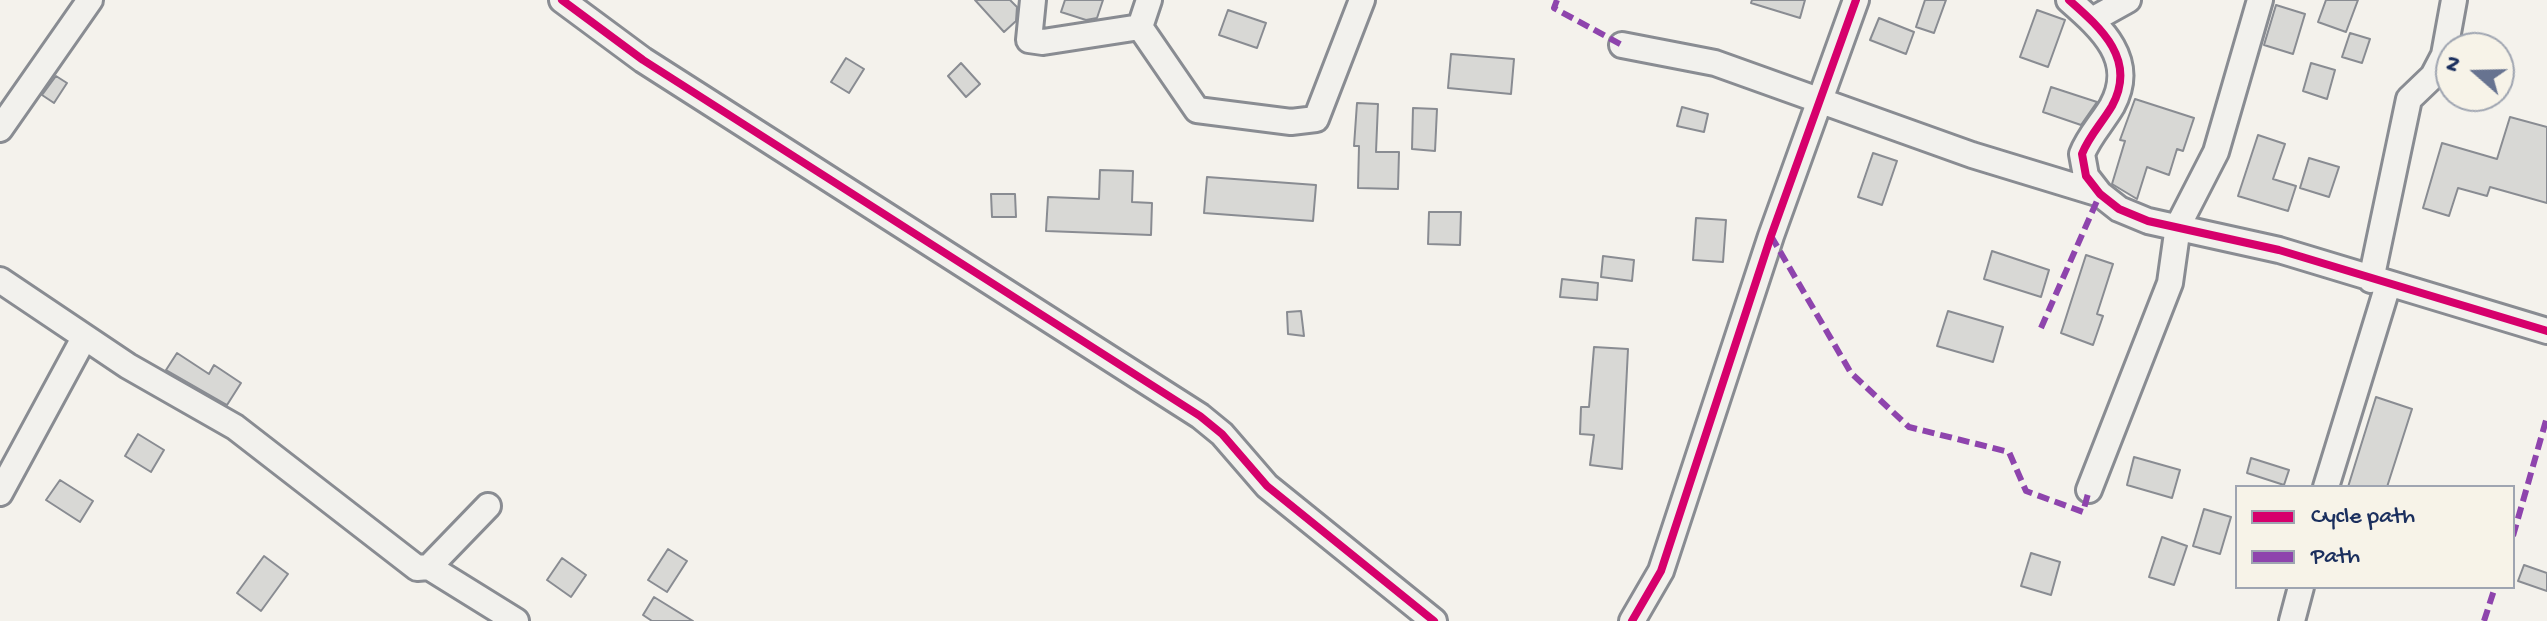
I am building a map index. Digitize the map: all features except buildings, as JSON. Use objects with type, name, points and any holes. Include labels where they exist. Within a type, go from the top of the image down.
[{"type":"street","points":[[0,129],[90,0]]},
{"type":"street","points":[[562,0],[643,60],[1200,416],[1222,434],[1267,486],[1434,621]]},
{"type":"street","points":[[1033,0],[1029,40],[1043,42],[1140,27]]},
{"type":"street","points":[[1140,27],[1149,0]]},
{"type":"street","points":[[1140,27],[1197,110],[1304,121],[1316,119],[1362,0]]},
{"type":"street","points":[[1632,621],[1661,571],[1771,236],[1856,0]]},
{"type":"street","points":[[2069,0],[2092,20],[2122,65],[2122,84],[2082,154],[2086,176],[2100,194]]},
{"type":"street","points":[[2092,20],[2128,0]]},
{"type":"street","points":[[2089,490],[2170,283],[2178,226],[2216,152],[2260,0]]},
{"type":"street","points":[[2327,485],[2380,282],[2409,99],[2433,76],[2444,55],[2454,0]]},
{"type":"street","points":[[1622,45],[1715,63],[1972,155],[2100,194],[2133,215],[2279,250],[2539,332],[2547,331]]},
{"type":"street","points":[[0,280],[84,338],[235,427],[406,561],[417,568],[429,567],[516,621]]},
{"type":"street","points":[[0,493],[84,338]]},
{"type":"street","points":[[429,567],[488,506]]},
{"type":"street","points":[[2292,621],[2300,589]]},
{"type":"marked path","points":[[1557,0],[1554,8],[1622,45]]},
{"type":"marked path","points":[[2041,328],[2100,194]]},
{"type":"marked path","points":[[1771,236],[1851,373],[1909,427],[2009,452],[2026,491],[2083,512],[2089,490]]},
{"type":"marked path","points":[[2515,529],[2547,417]]},
{"type":"marked path","points":[[2484,621],[2494,589]]},
{"type":"cycle path","points":[[562,0],[643,60],[1200,416],[1222,434],[1267,486],[1434,621]]},
{"type":"cycle path","points":[[1632,621],[1661,571],[1771,236],[1856,0]]},
{"type":"cycle path","points":[[2069,0],[2104,34],[2118,60],[2119,89],[2082,154],[2086,176],[2100,194],[2119,209],[2148,221],[2279,250],[2547,331]]}]
